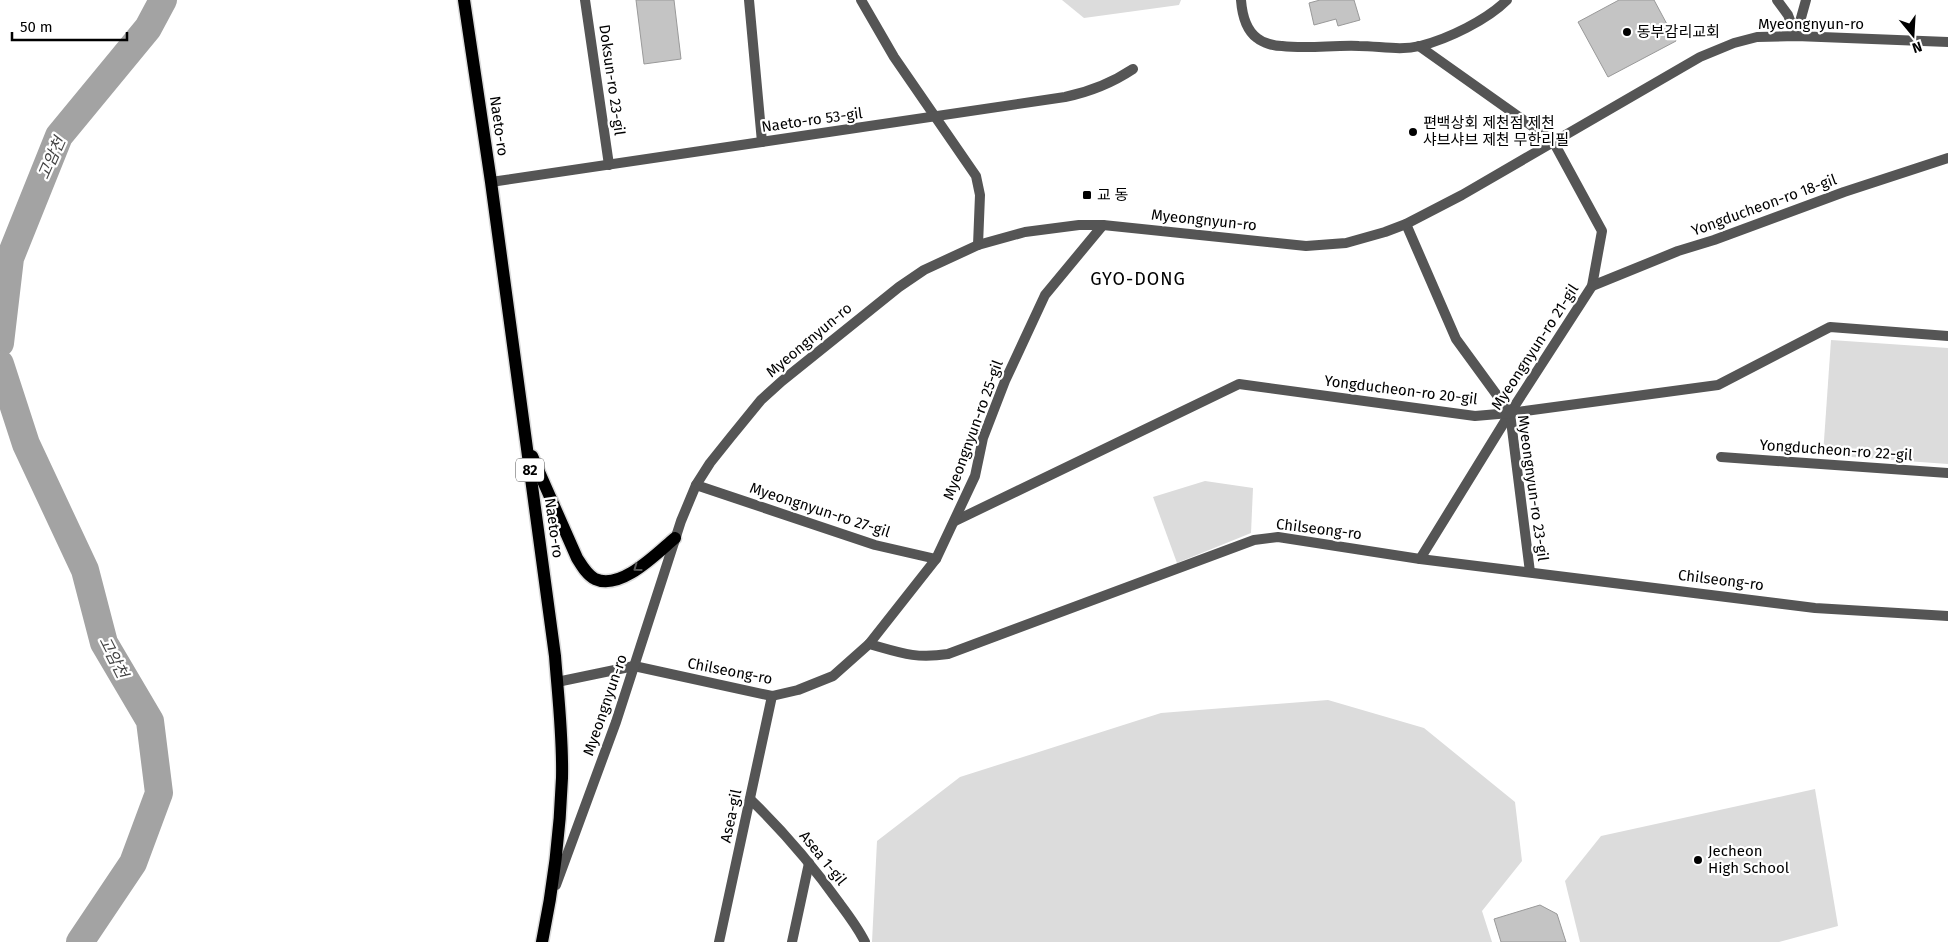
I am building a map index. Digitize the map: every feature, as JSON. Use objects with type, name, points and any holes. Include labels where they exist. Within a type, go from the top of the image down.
[{"type":"main road","name":"Naeto-ro","points":[[464,0],[526,442],[557,682],[561,729],[562,778],[552,895],[542,942]]},
{"type":"main road","points":[[526,442],[577,558],[585,571],[593,578],[602,582],[614,580],[634,572],[676,538]]},
{"type":"street","name":"Doksun-ro 23-gil","points":[[585,0],[610,165]]},
{"type":"street","points":[[750,0],[762,142]]},
{"type":"street","points":[[861,0],[876,27],[934,117],[976,176],[980,195],[978,245]]},
{"type":"street","points":[[1241,0],[1245,22],[1255,37],[1267,43],[1281,46],[1406,48],[1419,46],[1454,33],[1495,12],[1507,0]]},
{"type":"street","points":[[1777,0],[1788,15],[1796,36]]},
{"type":"street","points":[[1796,36],[1806,0]]},
{"type":"street","name":"Myeongnyun-ro","points":[[552,895],[616,722],[676,538],[696,485],[710,462],[761,400],[899,287],[924,270],[978,245],[1025,232],[1079,226],[1103,225],[1306,246],[1346,243],[1406,224],[1462,195],[1700,58],[1734,43],[1757,37],[1796,36],[1948,42]]},
{"type":"street","points":[[1419,46],[1553,141]]},
{"type":"street","name":"Naeto-ro 53-gil","points":[[491,182],[1065,97],[1085,92],[1120,78],[1133,70]]},
{"type":"street","name":"Myeongnyun-ro 21-gil","points":[[1420,559],[1592,286],[1602,231],[1553,141]]},
{"type":"street","name":"Yongducheon-ro 18-gil","points":[[1592,286],[1678,251],[1714,240],[1844,192],[1948,158]]},
{"type":"street","name":"Myeongnyun-ro 23-gil","points":[[1406,224],[1456,339],[1510,414],[1530,572]]},
{"type":"street","name":"Myeongnyun-ro 25-gil","points":[[870,644],[936,559],[975,476],[983,438],[1005,381],[1045,295],[1103,225]]},
{"type":"street","name":"Yongducheon-ro 20-gil","points":[[955,521],[1238,384],[1475,416],[1510,414],[1718,385],[1830,327],[1948,336]]},
{"type":"street","name":"Yongducheon-ro 22-gil","points":[[1721,457],[1948,473]]},
{"type":"street","name":"Myeongnyun-ro 27-gil","points":[[696,485],[875,545],[936,559]]},
{"type":"street","name":"Chilseong-ro","points":[[634,666],[772,696],[798,690],[833,676],[870,644],[910,656],[948,654],[1254,540],[1278,537],[1297,538],[1420,559],[1815,608],[1948,616]]},
{"type":"street","points":[[557,682],[634,666]]},
{"type":"street","name":"Asea-gil","points":[[719,942],[772,696]]},
{"type":"street","name":"Asea 1-gil","points":[[750,799],[775,824],[826,884],[865,942]]},
{"type":"street","points":[[792,942],[809,863]]},
{"type":"shaded area","points":[[1062,0],[1181,0],[1179,5],[1084,18]]},
{"type":"shaded area","points":[[1831,340],[1948,348],[1948,464],[1823,455]]},
{"type":"shaded area","points":[[1205,481],[1253,488],[1251,533],[1177,563],[1153,497]]},
{"type":"shaded area","points":[[1328,700],[1424,728],[1515,802],[1522,861],[1482,911],[1492,942],[872,942],[877,841],[960,777],[1161,713]]},
{"type":"shaded area","name":"Jecheon High School","points":[[1815,789],[1838,926],[1779,942],[1580,942],[1565,881],[1601,836]]},
{"type":"building","points":[[636,0],[674,0],[681,59],[644,64]]},
{"type":"building","points":[[1320,0],[1354,0],[1360,20],[1338,26],[1336,19],[1314,25],[1309,3]]},
{"type":"building","name":"동부감리교회","points":[[1619,0],[1654,0],[1676,41],[1608,77],[1578,22]]},
{"type":"building","points":[[1540,905],[1557,914],[1566,942],[1501,942],[1494,919]]},
{"type":"waterway","name":"고암천","points":[[0,343],[10,258],[59,136],[148,28],[163,0]]},
{"type":"waterway","name":"고암천","points":[[0,364],[26,444],[85,570],[104,643],[150,721],[159,793],[133,863],[80,942]]},
{"type":"place","name":"동부감리교회","points":[[1627,32]]},
{"type":"place","name":"편백상회 제천점 제천 샤브샤브 제천 무한리필","points":[[1413,132]]},
{"type":"place","name":"교 동","points":[[1087,195]]},
{"type":"place","name":"Jecheon High School","points":[[1698,860]]},
{"type":"district","name":"GYO-DONG","points":[[1138,279]]}]
